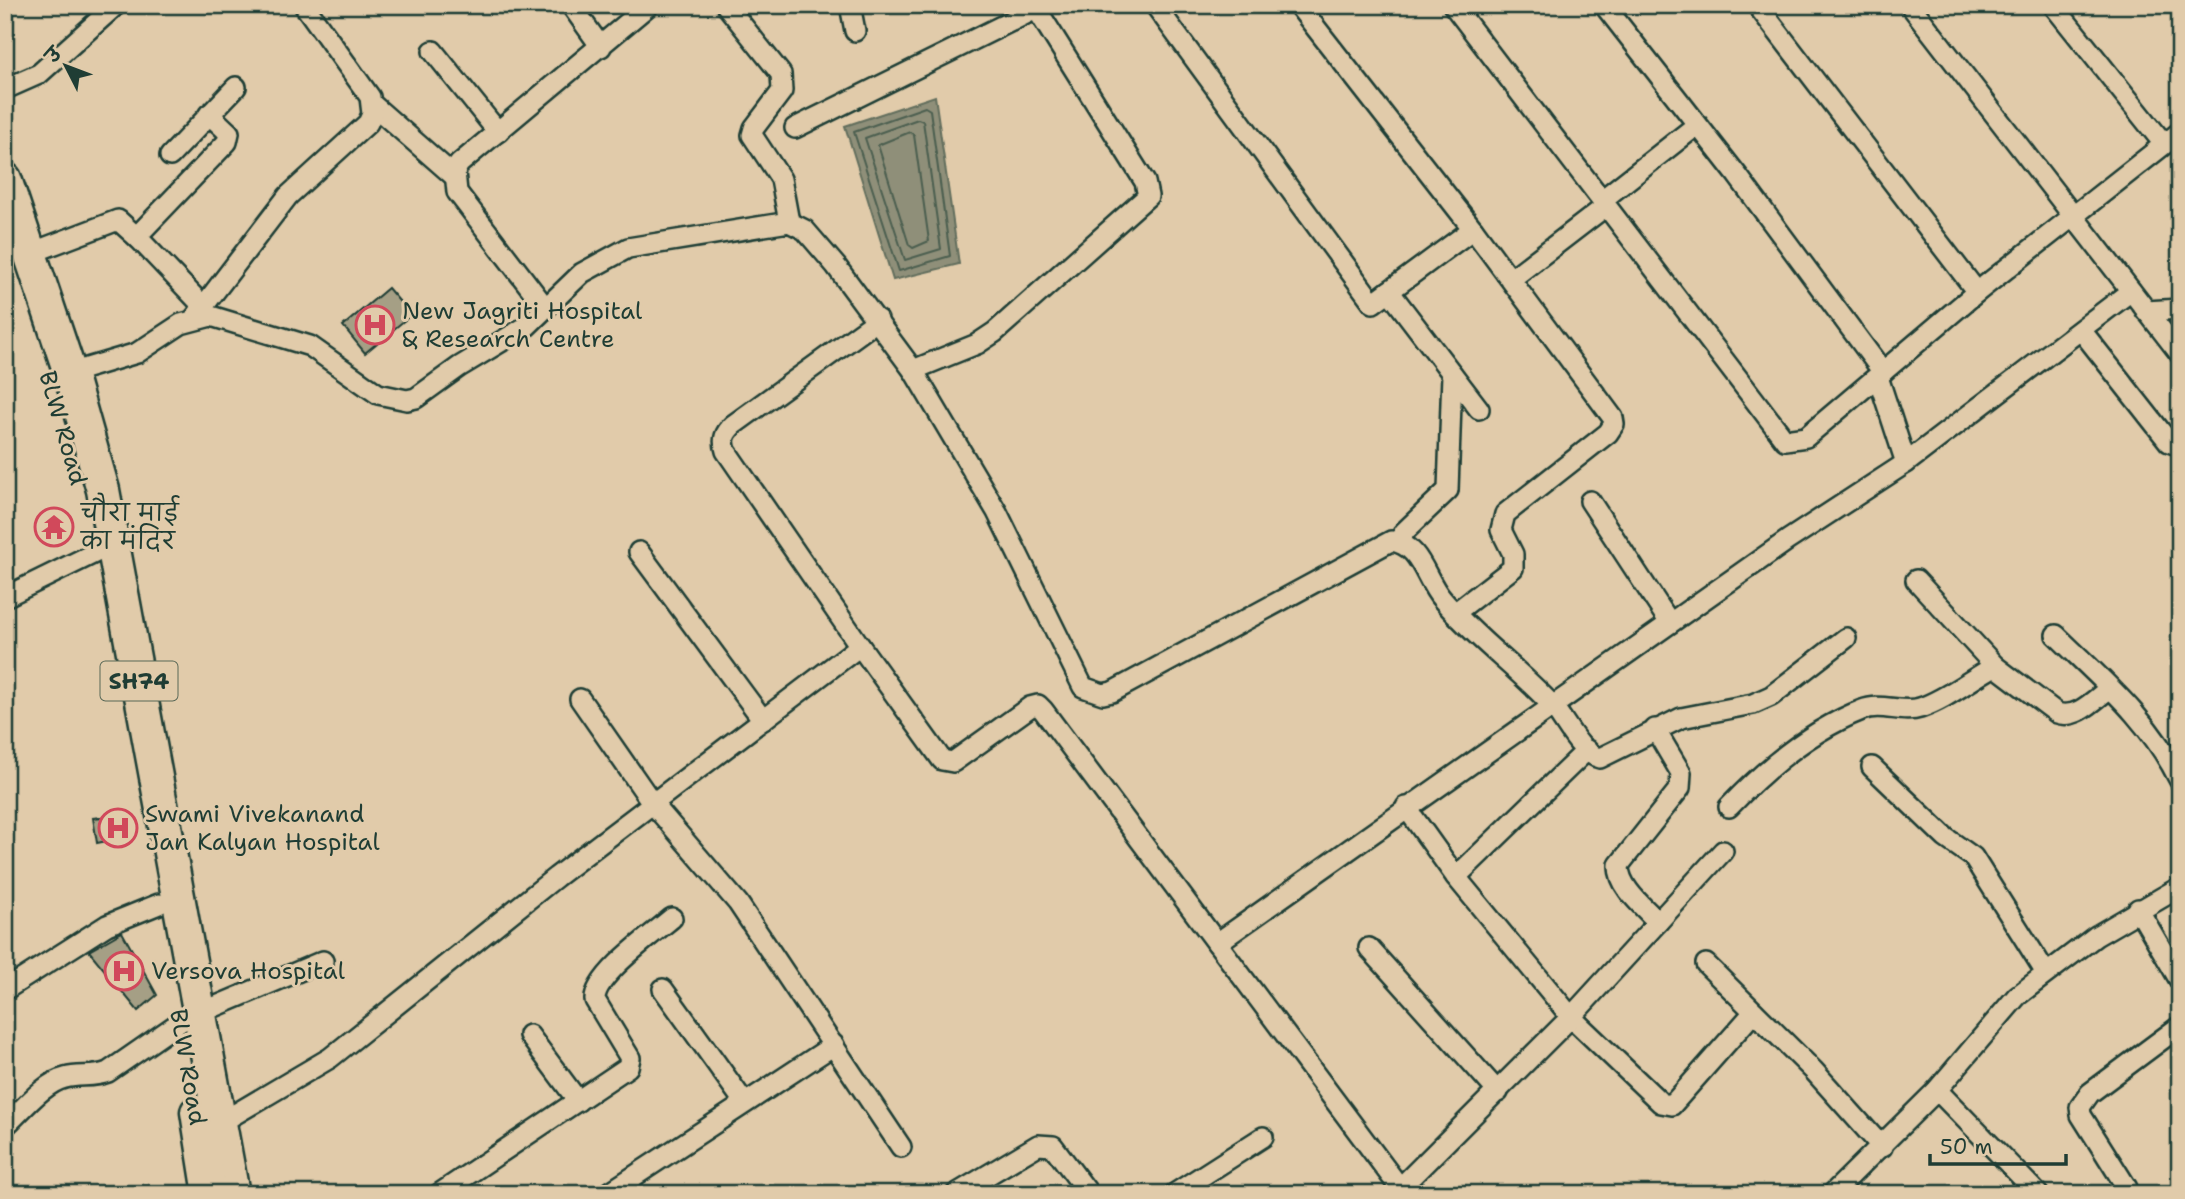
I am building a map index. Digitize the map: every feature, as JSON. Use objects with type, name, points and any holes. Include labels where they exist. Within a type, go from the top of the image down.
[{"type":"main road","name":"SH74","points":[[5,179],[18,249]]},
{"type":"main road","name":"BLW Road","points":[[18,249],[48,339],[56,398],[105,549],[159,904],[190,1018],[210,1194]]},
{"type":"main road","name":"SH74","points":[[48,339],[69,373],[103,490],[105,549],[190,1018],[220,1123],[233,1194]]},
{"type":"street","points":[[5,89],[39,74],[117,5]]},
{"type":"street","points":[[304,5],[373,106],[454,176]]},
{"type":"street","points":[[571,5],[601,47]]},
{"type":"street","points":[[545,307],[457,192],[454,176],[458,164],[649,5]]},
{"type":"street","points":[[726,5],[781,74],[782,92],[754,128],[752,135],[780,179],[789,222]]},
{"type":"street","points":[[850,5],[855,31]]},
{"type":"street","points":[[1155,5],[1373,303],[1473,229]]},
{"type":"street","points":[[1298,5],[1511,279],[1609,409],[1614,424],[1608,433],[1505,513],[1501,530],[1513,554],[1513,568],[1456,612]]},
{"type":"street","points":[[1453,5],[1785,440],[1806,438],[2072,214],[2172,138],[2053,5]]},
{"type":"street","points":[[1604,5],[1697,125],[1880,374],[1906,463]]},
{"type":"street","points":[[1757,5],[1977,292]]},
{"type":"street","points":[[1910,5],[2180,354]]},
{"type":"street","points":[[795,128],[1035,7],[1145,182],[1148,196],[995,332],[977,344],[914,370]]},
{"type":"street","points":[[433,51],[498,132]]},
{"type":"street","points":[[170,156],[236,87]]},
{"type":"street","points":[[69,373],[136,353],[198,313],[288,195],[368,123],[373,106]]},
{"type":"street","points":[[139,239],[140,233],[227,142],[229,133],[209,114]]},
{"type":"street","points":[[1511,279],[1697,125]]},
{"type":"street","points":[[18,249],[118,220],[139,239],[198,313],[310,346],[369,389],[395,399],[407,400],[416,398],[527,326],[582,273],[628,248],[789,222],[805,230],[878,320],[914,370],[997,512],[1083,687],[1092,692],[1112,692],[1391,541],[1401,542],[1416,555],[1441,598],[1552,705],[1594,756],[1606,756],[1681,718],[1753,704],[1771,696],[1846,638]]},
{"type":"street","points":[[1217,943],[1670,622],[1906,463],[2131,290]]},
{"type":"street","points":[[1389,291],[1479,408]]},
{"type":"street","points":[[2146,311],[2180,309]]},
{"type":"street","points":[[878,320],[733,425],[726,432],[723,442],[860,646],[937,754],[947,762],[961,756],[1030,707],[1038,705],[1402,1191],[1571,1017],[1723,851]]},
{"type":"street","points":[[2081,330],[2169,442],[2180,446]]},
{"type":"street","points":[[1401,542],[1404,532],[1448,490],[1452,374]]},
{"type":"street","points":[[1590,501],[1670,622]]},
{"type":"street","points":[[5,597],[105,549]]},
{"type":"street","points":[[639,552],[764,720]]},
{"type":"street","points":[[1916,580],[1995,666],[2057,713],[2074,715],[2110,688]]},
{"type":"street","points":[[2056,635],[2157,737],[2180,781]]},
{"type":"street","points":[[220,1123],[330,1058],[556,877],[860,646]]},
{"type":"street","points":[[1729,807],[1758,777],[1803,743],[1861,710],[1874,706],[1919,709],[1995,666]]},
{"type":"street","points":[[580,699],[653,804],[738,903],[901,1147]]},
{"type":"street","points":[[1655,729],[1681,774],[1681,788],[1619,865],[1618,873],[1623,883],[1658,922]]},
{"type":"street","points":[[1456,877],[1587,750]]},
{"type":"street","points":[[1872,767],[1946,838],[1973,857],[2046,973]]},
{"type":"street","points":[[1406,807],[1456,877],[1571,1017],[1666,1105],[1672,1105],[1754,1012]]},
{"type":"street","points":[[1832,1194],[1937,1090],[1999,1015],[2046,973],[2138,909],[2180,887]]},
{"type":"street","points":[[5,990],[107,925],[159,904]]},
{"type":"street","points":[[2138,909],[2180,981]]},
{"type":"street","points":[[439,1194],[629,1064],[630,1058],[595,1000],[596,990],[623,959],[672,918]]},
{"type":"street","points":[[1369,948],[1498,1092]]},
{"type":"street","points":[[5,1126],[53,1083],[64,1078],[95,1077],[108,1072],[190,1018],[323,961]]},
{"type":"street","points":[[1706,964],[1814,1071],[1882,1147]]},
{"type":"street","points":[[663,989],[744,1102]]},
{"type":"street","points":[[2127,1188],[2081,1115],[2080,1107],[2090,1093],[2180,1027]]},
{"type":"street","points":[[529,1035],[578,1101]]},
{"type":"street","points":[[607,1194],[834,1045]]},
{"type":"street","points":[[1937,1090],[2038,1194]]},
{"type":"street","points":[[1174,1194],[1263,1137]]},
{"type":"street","points":[[956,1194],[1038,1145],[1047,1144],[1053,1146],[1089,1194]]},
{"type":"water","points":[[935,96],[959,264],[893,280],[845,126]]},
{"type":"building","points":[[388,288],[411,315],[365,353],[343,326]]},
{"type":"building","points":[[122,815],[126,837],[97,843],[93,818]]},
{"type":"building","points":[[122,932],[157,995],[138,1011],[89,951]]},
{"type":"place","name":"New Jagriti Hospital & Research Centre","points":[[375,325]]},
{"type":"place","name":"चौरा माई का मंदिर","points":[[54,527]]},
{"type":"place","name":"Swami Vivekanand Jan Kalyan Hospital","points":[[118,828]]},
{"type":"place","name":"Versova Hospital","points":[[124,971]]}]
